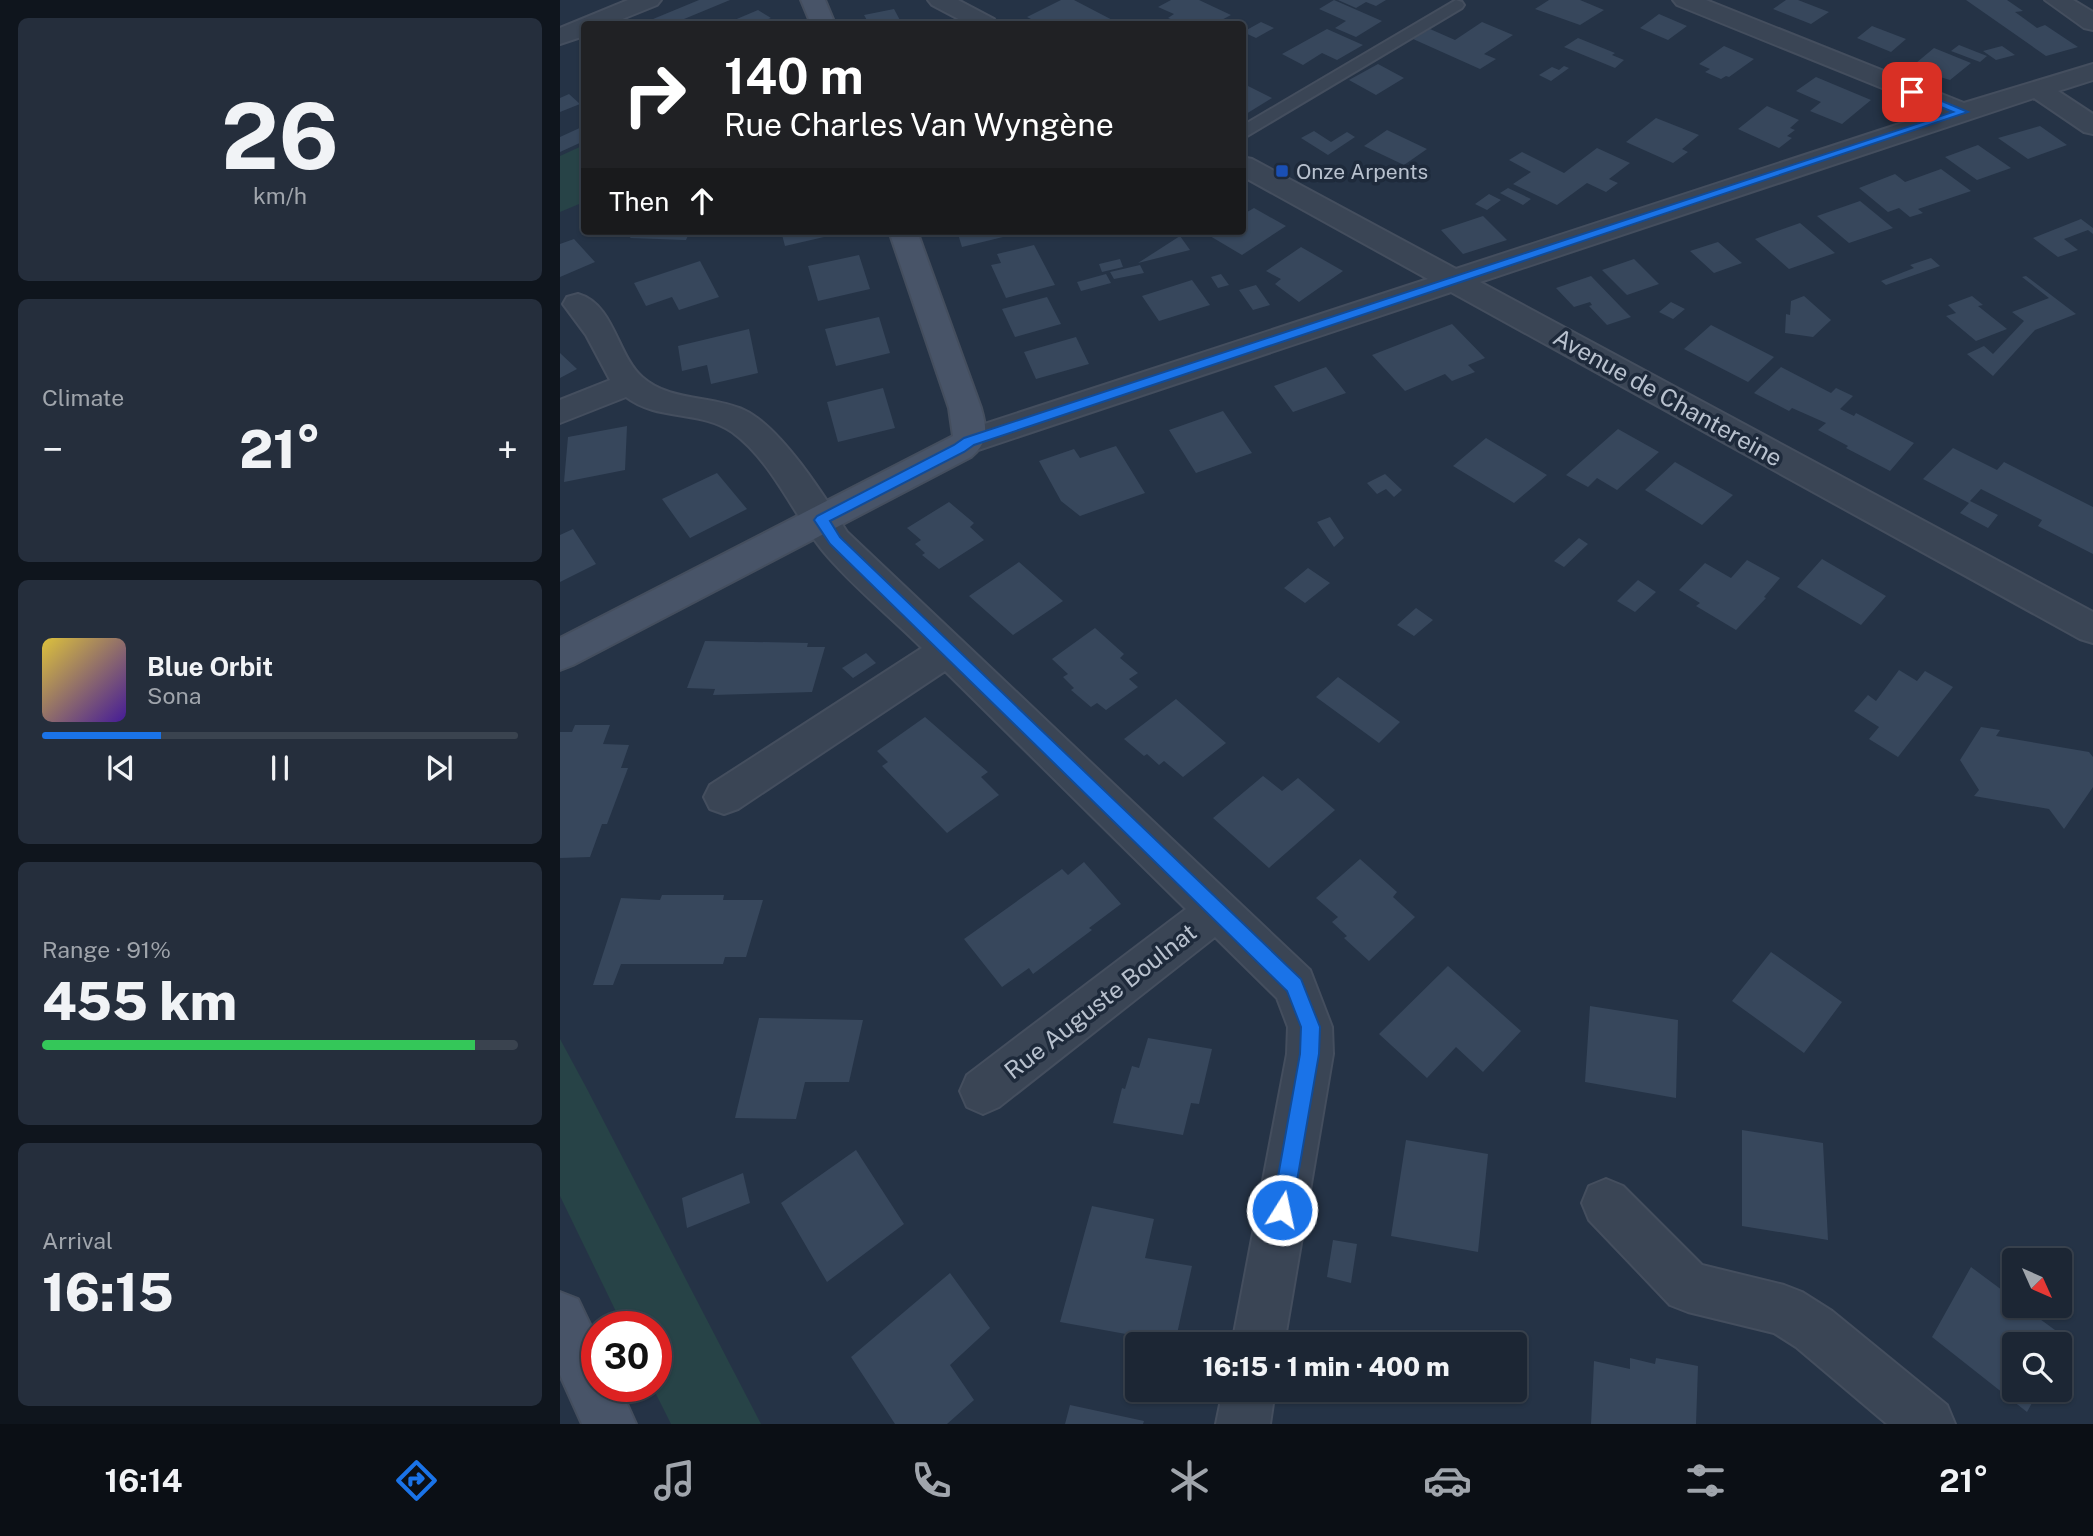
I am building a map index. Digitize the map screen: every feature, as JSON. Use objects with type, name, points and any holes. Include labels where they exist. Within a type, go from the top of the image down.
[{"type":"street","points":[[597,21],[649,0]]},
{"type":"street","points":[[813,0],[822,21]]},
{"type":"street","points":[[940,0],[979,21]]},
{"type":"street","points":[[1685,0],[1963,112]]},
{"type":"street","points":[[2057,0],[2093,23]]},
{"type":"street","points":[[569,33],[581,47]]},
{"type":"street","points":[[560,655],[959,449],[969,441],[1963,112],[2093,72]]},
{"type":"street","points":[[2037,89],[2093,126]]},
{"type":"street","name":"Avenue de Chantereine","points":[[1246,167],[2093,629]]},
{"type":"street","points":[[904,235],[965,408],[970,428],[969,441]]},
{"type":"street","points":[[560,412],[629,384],[599,331],[578,304]]},
{"type":"street","name":"Rue Auguste Boulnat","points":[[629,384],[657,399],[732,418],[748,427],[809,500],[835,541],[1294,985],[1310,1027],[1310,1054],[1260,1332]]},
{"type":"street","points":[[724,797],[947,651]]},
{"type":"street","name":"Rue Auguste Boulnat","points":[[983,1091],[1218,910]]},
{"type":"street","points":[[1606,1203],[1688,1287],[1784,1310],[1814,1329],[1928,1424]]},
{"type":"street","points":[[560,1317],[609,1424]]},
{"type":"street","points":[[1243,1424],[1247,1402]]},
{"type":"lane","points":[[1246,132],[1456,5]]},
{"type":"green space","points":[[581,146],[581,203],[560,212],[560,156]]},
{"type":"green space","points":[[560,1039],[761,1424],[671,1424],[660,1402],[672,1402],[672,1311],[616,1311],[560,1196]]},
{"type":"building","points":[[699,0],[730,0],[679,21],[648,21]]},
{"type":"building","points":[[1061,0],[1074,0],[1114,21],[1035,21],[1027,17]]},
{"type":"building","points":[[1171,0],[1199,0],[1231,15],[1220,21],[1176,21],[1168,18],[1174,14],[1158,7]]},
{"type":"building","points":[[1334,0],[1382,21],[1356,37],[1335,28],[1346,21],[1319,9]]},
{"type":"building","points":[[1338,0],[1386,0],[1376,6],[1366,2],[1356,8]]},
{"type":"building","points":[[1549,0],[1580,0],[1604,10],[1580,25],[1535,9]]},
{"type":"building","points":[[1786,0],[1798,0],[1829,12],[1811,24],[1773,9]]},
{"type":"building","points":[[1966,0],[2007,0],[2023,11],[2015,12],[2037,28],[2045,25],[2078,47],[2046,56]]},
{"type":"building","points":[[894,9],[900,21],[867,21],[864,15]]},
{"type":"building","points":[[758,10],[771,18],[764,21],[732,21]]},
{"type":"building","points":[[1659,14],[1687,26],[1668,40],[1640,28]]},
{"type":"building","points":[[1261,22],[1274,28],[1256,38],[1246,33],[1246,30]]},
{"type":"building","points":[[1482,22],[1513,35],[1484,54],[1496,59],[1480,69],[1413,39],[1430,29],[1455,40]]},
{"type":"building","points":[[1872,26],[1906,39],[1891,52],[1857,38]]},
{"type":"building","points":[[1327,29],[1363,45],[1337,60],[1322,53],[1303,65],[1282,54]]},
{"type":"building","points":[[1578,38],[1615,53],[1612,55],[1624,60],[1615,68],[1564,47]]},
{"type":"building","points":[[1959,45],[1987,56],[1980,62],[1951,51]]},
{"type":"building","points":[[1724,46],[1754,59],[1729,77],[1721,79],[1705,72],[1710,69],[1699,64]]},
{"type":"building","points":[[2002,46],[2015,55],[1996,60],[1983,51]]},
{"type":"building","points":[[1934,48],[1971,63],[1950,80],[1910,68]]},
{"type":"building","points":[[1378,64],[1404,78],[1376,95],[1349,80]]},
{"type":"building","points":[[1564,66],[1569,68],[1551,81],[1539,75],[1552,67],[1559,70]]},
{"type":"building","points":[[1816,77],[1871,100],[1842,124],[1810,111],[1821,102],[1796,91]]},
{"type":"building","points":[[1246,85],[1272,98],[1246,114]]},
{"type":"building","points":[[569,94],[580,104],[560,112],[560,98]]},
{"type":"building","points":[[1767,106],[1799,120],[1790,128],[1795,130],[1787,136],[1792,138],[1779,148],[1738,129]]},
{"type":"building","points":[[1656,118],[1699,135],[1682,149],[1688,152],[1673,163],[1626,142]]},
{"type":"building","points":[[2040,126],[2067,145],[2028,159],[1998,138]]},
{"type":"building","points":[[581,127],[581,142],[560,152],[560,137]]},
{"type":"building","points":[[1387,130],[1427,149],[1404,165],[1364,146]]},
{"type":"building","points":[[1314,131],[1331,142],[1347,132],[1355,137],[1328,155],[1301,138]]},
{"type":"building","points":[[1978,145],[2011,168],[1977,180],[1945,157]]},
{"type":"building","points":[[1597,148],[1630,163],[1609,179],[1618,183],[1606,192],[1587,183],[1557,205],[1513,184],[1531,172],[1509,160],[1522,152],[1564,173]]},
{"type":"building","points":[[1941,169],[1971,191],[1918,209],[1923,213],[1910,217],[1899,208],[1888,212],[1859,188],[1895,174],[1905,182]]},
{"type":"building","points":[[1508,188],[1531,199],[1523,205],[1500,193]]},
{"type":"building","points":[[1489,194],[1501,200],[1487,210],[1475,204]]},
{"type":"building","points":[[1860,201],[1893,228],[1849,243],[1817,216]]},
{"type":"building","points":[[1254,208],[1286,226],[1242,255],[1210,236],[1246,235],[1246,213]]},
{"type":"building","points":[[1483,216],[1507,240],[1463,254],[1441,230]]},
{"type":"building","points":[[2081,219],[2093,228],[2093,234],[2088,230],[2064,239],[2078,250],[2058,257],[2033,238]]},
{"type":"building","points":[[1800,223],[1835,253],[1789,269],[1755,239]]},
{"type":"building","points":[[632,235],[688,235],[686,240],[630,238]]},
{"type":"building","points":[[782,235],[824,237],[785,246]]},
{"type":"building","points":[[958,235],[1003,237],[962,247]]},
{"type":"building","points":[[1180,236],[1190,250],[1138,263]]},
{"type":"building","points":[[574,239],[595,262],[560,277],[560,244]]},
{"type":"building","points":[[1718,242],[1742,263],[1714,273],[1690,251]]},
{"type":"building","points":[[1034,245],[1055,285],[1006,298],[991,265],[1001,263],[997,254]]},
{"type":"building","points":[[1301,247],[1343,271],[1299,302],[1275,284],[1281,279],[1266,271]]},
{"type":"building","points":[[859,255],[870,289],[818,301],[808,266]]},
{"type":"building","points":[[1931,258],[1940,266],[1886,285],[1881,281],[1914,268],[1910,265]]},
{"type":"building","points":[[1120,259],[1123,267],[1102,272],[1099,264]]},
{"type":"building","points":[[1634,259],[1659,284],[1627,295],[1602,270]]},
{"type":"building","points":[[700,261],[719,297],[679,310],[672,297],[646,306],[634,283]]},
{"type":"building","points":[[1140,265],[1144,273],[1114,279],[1110,272]]},
{"type":"building","points":[[1106,274],[1111,283],[1081,291],[1077,282]]},
{"type":"building","points":[[1221,274],[1229,285],[1218,288],[1211,277]]},
{"type":"building","points":[[1591,276],[1631,317],[1607,325],[1589,306],[1592,305],[1590,302],[1574,307],[1556,288]]},
{"type":"building","points":[[2026,276],[2076,314],[2035,330],[1993,376],[1967,354],[1984,346],[1993,354],[2024,321],[2012,312],[2049,298],[2022,277]]},
{"type":"building","points":[[1192,280],[1210,305],[1159,321],[1142,296]]},
{"type":"building","points":[[1256,285],[1270,305],[1253,310],[1239,290]]},
{"type":"building","points":[[1804,296],[1831,320],[1813,337],[1785,333],[1786,314],[1790,315],[1791,301]]},
{"type":"building","points":[[1972,296],[1983,305],[1978,306],[2007,329],[1976,341],[1946,316],[1956,313],[1948,305]]},
{"type":"building","points":[[1047,297],[1061,324],[1015,337],[1002,309]]},
{"type":"building","points":[[1671,302],[1685,309],[1673,319],[1659,312]]},
{"type":"building","points":[[879,317],[890,353],[836,366],[825,329]]},
{"type":"building","points":[[1452,324],[1485,358],[1468,365],[1475,372],[1452,381],[1445,374],[1405,391],[1372,355]]},
{"type":"building","points":[[1711,325],[1774,357],[1748,382],[1684,349]]},
{"type":"building","points":[[749,329],[758,373],[711,384],[707,365],[682,371],[678,346]]},
{"type":"building","points":[[1076,337],[1089,364],[1036,379],[1024,352]]},
{"type":"building","points":[[560,353],[577,369],[560,378]]},
{"type":"building","points":[[1326,367],[1346,393],[1293,412],[1274,386]]},
{"type":"building","points":[[1781,367],[1831,393],[1836,388],[1853,396],[1840,409],[1854,416],[1856,413],[1914,443],[1890,471],[1846,448],[1848,446],[1818,430],[1826,423],[1792,408],[1789,411],[1754,393]]},
{"type":"building","points":[[883,388],[895,428],[838,442],[827,402]]},
{"type":"building","points":[[1223,411],[1252,453],[1196,473],[1169,430]]},
{"type":"building","points":[[627,426],[625,470],[564,482],[568,437]]},
{"type":"building","points":[[1618,429],[1659,452],[1617,490],[1597,478],[1588,487],[1566,475]]},
{"type":"building","points":[[1486,438],[1547,475],[1514,503],[1453,466]]},
{"type":"building","points":[[1116,446],[1145,493],[1080,516],[1061,501],[1039,461],[1074,449],[1080,458]]},
{"type":"building","points":[[1953,448],[1997,470],[2004,462],[2093,507],[2093,554],[2038,526],[2042,520],[1981,489],[1970,501],[1998,515],[1988,528],[1960,513],[1969,503],[1923,479]]},
{"type":"building","points":[[1675,462],[1733,495],[1702,525],[1645,490]]},
{"type":"building","points":[[717,473],[747,509],[690,538],[662,499]]},
{"type":"building","points":[[1385,474],[1402,490],[1394,497],[1386,489],[1377,494],[1367,483]]},
{"type":"building","points":[[949,502],[974,523],[970,527],[984,540],[939,569],[922,555],[925,553],[915,544],[921,540],[907,528]]},
{"type":"building","points":[[1330,517],[1344,538],[1334,547],[1317,522]]},
{"type":"building","points":[[573,529],[596,564],[560,582],[560,535]]},
{"type":"building","points":[[1579,538],[1588,544],[1564,567],[1554,561]]},
{"type":"building","points":[[1822,559],[1886,596],[1861,625],[1797,587]]},
{"type":"building","points":[[1747,560],[1780,578],[1764,597],[1766,598],[1736,630],[1696,606],[1700,603],[1679,590],[1705,563],[1731,578]]},
{"type":"building","points":[[1019,562],[1063,601],[1013,635],[969,596]]},
{"type":"building","points":[[1308,568],[1330,583],[1305,603],[1284,588]]},
{"type":"building","points":[[1638,580],[1656,592],[1635,612],[1617,601]]},
{"type":"building","points":[[1416,608],[1433,620],[1414,636],[1397,625]]},
{"type":"building","points":[[1095,628],[1124,654],[1120,658],[1138,673],[1129,679],[1138,687],[1106,710],[1097,703],[1091,707],[1071,690],[1074,688],[1063,677],[1068,674],[1052,659]]},
{"type":"building","points":[[705,641],[808,643],[807,647],[825,647],[812,692],[713,695],[715,689],[687,688]]},
{"type":"building","points":[[866,653],[876,663],[853,678],[842,668]]},
{"type":"building","points":[[1899,670],[1917,681],[1925,671],[1953,687],[1898,757],[1869,739],[1879,727],[1854,711],[1868,695],[1876,701]]},
{"type":"building","points":[[1338,677],[1400,722],[1379,743],[1316,697]]},
{"type":"building","points":[[1176,699],[1226,743],[1183,777],[1164,761],[1159,765],[1147,754],[1144,756],[1124,739]]},
{"type":"building","points":[[925,717],[988,772],[981,777],[999,795],[947,833],[882,766],[888,762],[877,751]]},
{"type":"building","points":[[575,725],[610,725],[603,744],[629,745],[621,768],[628,768],[607,824],[602,824],[590,857],[560,858],[560,732],[572,732]]},
{"type":"building","points":[[1981,727],[2000,730],[1996,736],[2089,752],[2093,757],[2093,787],[2064,829],[2049,809],[1974,796],[1979,790],[1960,760]]},
{"type":"building","points":[[1263,776],[1282,791],[1298,778],[1335,810],[1269,868],[1213,818]]},
{"type":"building","points":[[1360,859],[1397,892],[1393,897],[1415,917],[1369,961],[1344,938],[1347,936],[1332,922],[1338,917],[1316,898]]},
{"type":"building","points":[[1084,862],[1121,904],[1089,928],[1092,930],[1033,974],[1029,968],[1002,987],[964,939],[1062,869],[1068,875]]},
{"type":"building","points":[[662,895],[724,895],[723,900],[763,900],[746,957],[725,957],[723,964],[621,964],[613,985],[593,985],[621,898],[660,900]]},
{"type":"building","points":[[1771,952],[1842,1002],[1804,1053],[1732,1001]]},
{"type":"building","points":[[1448,966],[1521,1031],[1483,1072],[1456,1047],[1427,1078],[1379,1034]]},
{"type":"building","points":[[1590,1006],[1678,1020],[1676,1098],[1585,1082]]},
{"type":"building","points":[[759,1018],[863,1020],[849,1082],[805,1082],[796,1119],[735,1118]]},
{"type":"building","points":[[1148,1038],[1212,1049],[1199,1104],[1191,1103],[1183,1135],[1113,1123],[1122,1088],[1125,1089],[1132,1066],[1139,1068]]},
{"type":"building","points":[[1742,1130],[1823,1143],[1828,1240],[1742,1226]]},
{"type":"building","points":[[1406,1140],[1488,1154],[1478,1252],[1391,1236]]},
{"type":"building","points":[[856,1150],[904,1224],[827,1282],[781,1203]]},
{"type":"building","points":[[743,1173],[750,1203],[687,1228],[682,1198]]},
{"type":"building","points":[[1092,1206],[1154,1219],[1145,1258],[1192,1266],[1177,1332],[1125,1334],[1060,1322]]},
{"type":"building","points":[[1333,1240],[1357,1244],[1351,1283],[1327,1277]]},
{"type":"building","points":[[1971,1267],[2002,1290],[2002,1318],[2038,1318],[2058,1332],[2002,1332],[2002,1392],[1932,1337]]},
{"type":"building","points":[[950,1273],[990,1328],[950,1365],[974,1400],[947,1424],[895,1424],[851,1357]]},
{"type":"building","points":[[1630,1358],[1655,1364],[1656,1358],[1698,1366],[1696,1424],[1591,1424],[1594,1361],[1630,1369]]},
{"type":"building","points":[[2014,1402],[2032,1402],[2027,1412]]},
{"type":"building","points":[[1070,1405],[1144,1421],[1143,1424],[1065,1424]]},
{"type":"place","name":"Onze Arpents","points":[[1282,171]]},
{"type":"route","points":[[1282,1210],[1310,1054],[1310,1027],[1294,985],[1278,966],[835,541],[822,520],[959,449],[969,441],[1963,112],[1912,92]]}]
